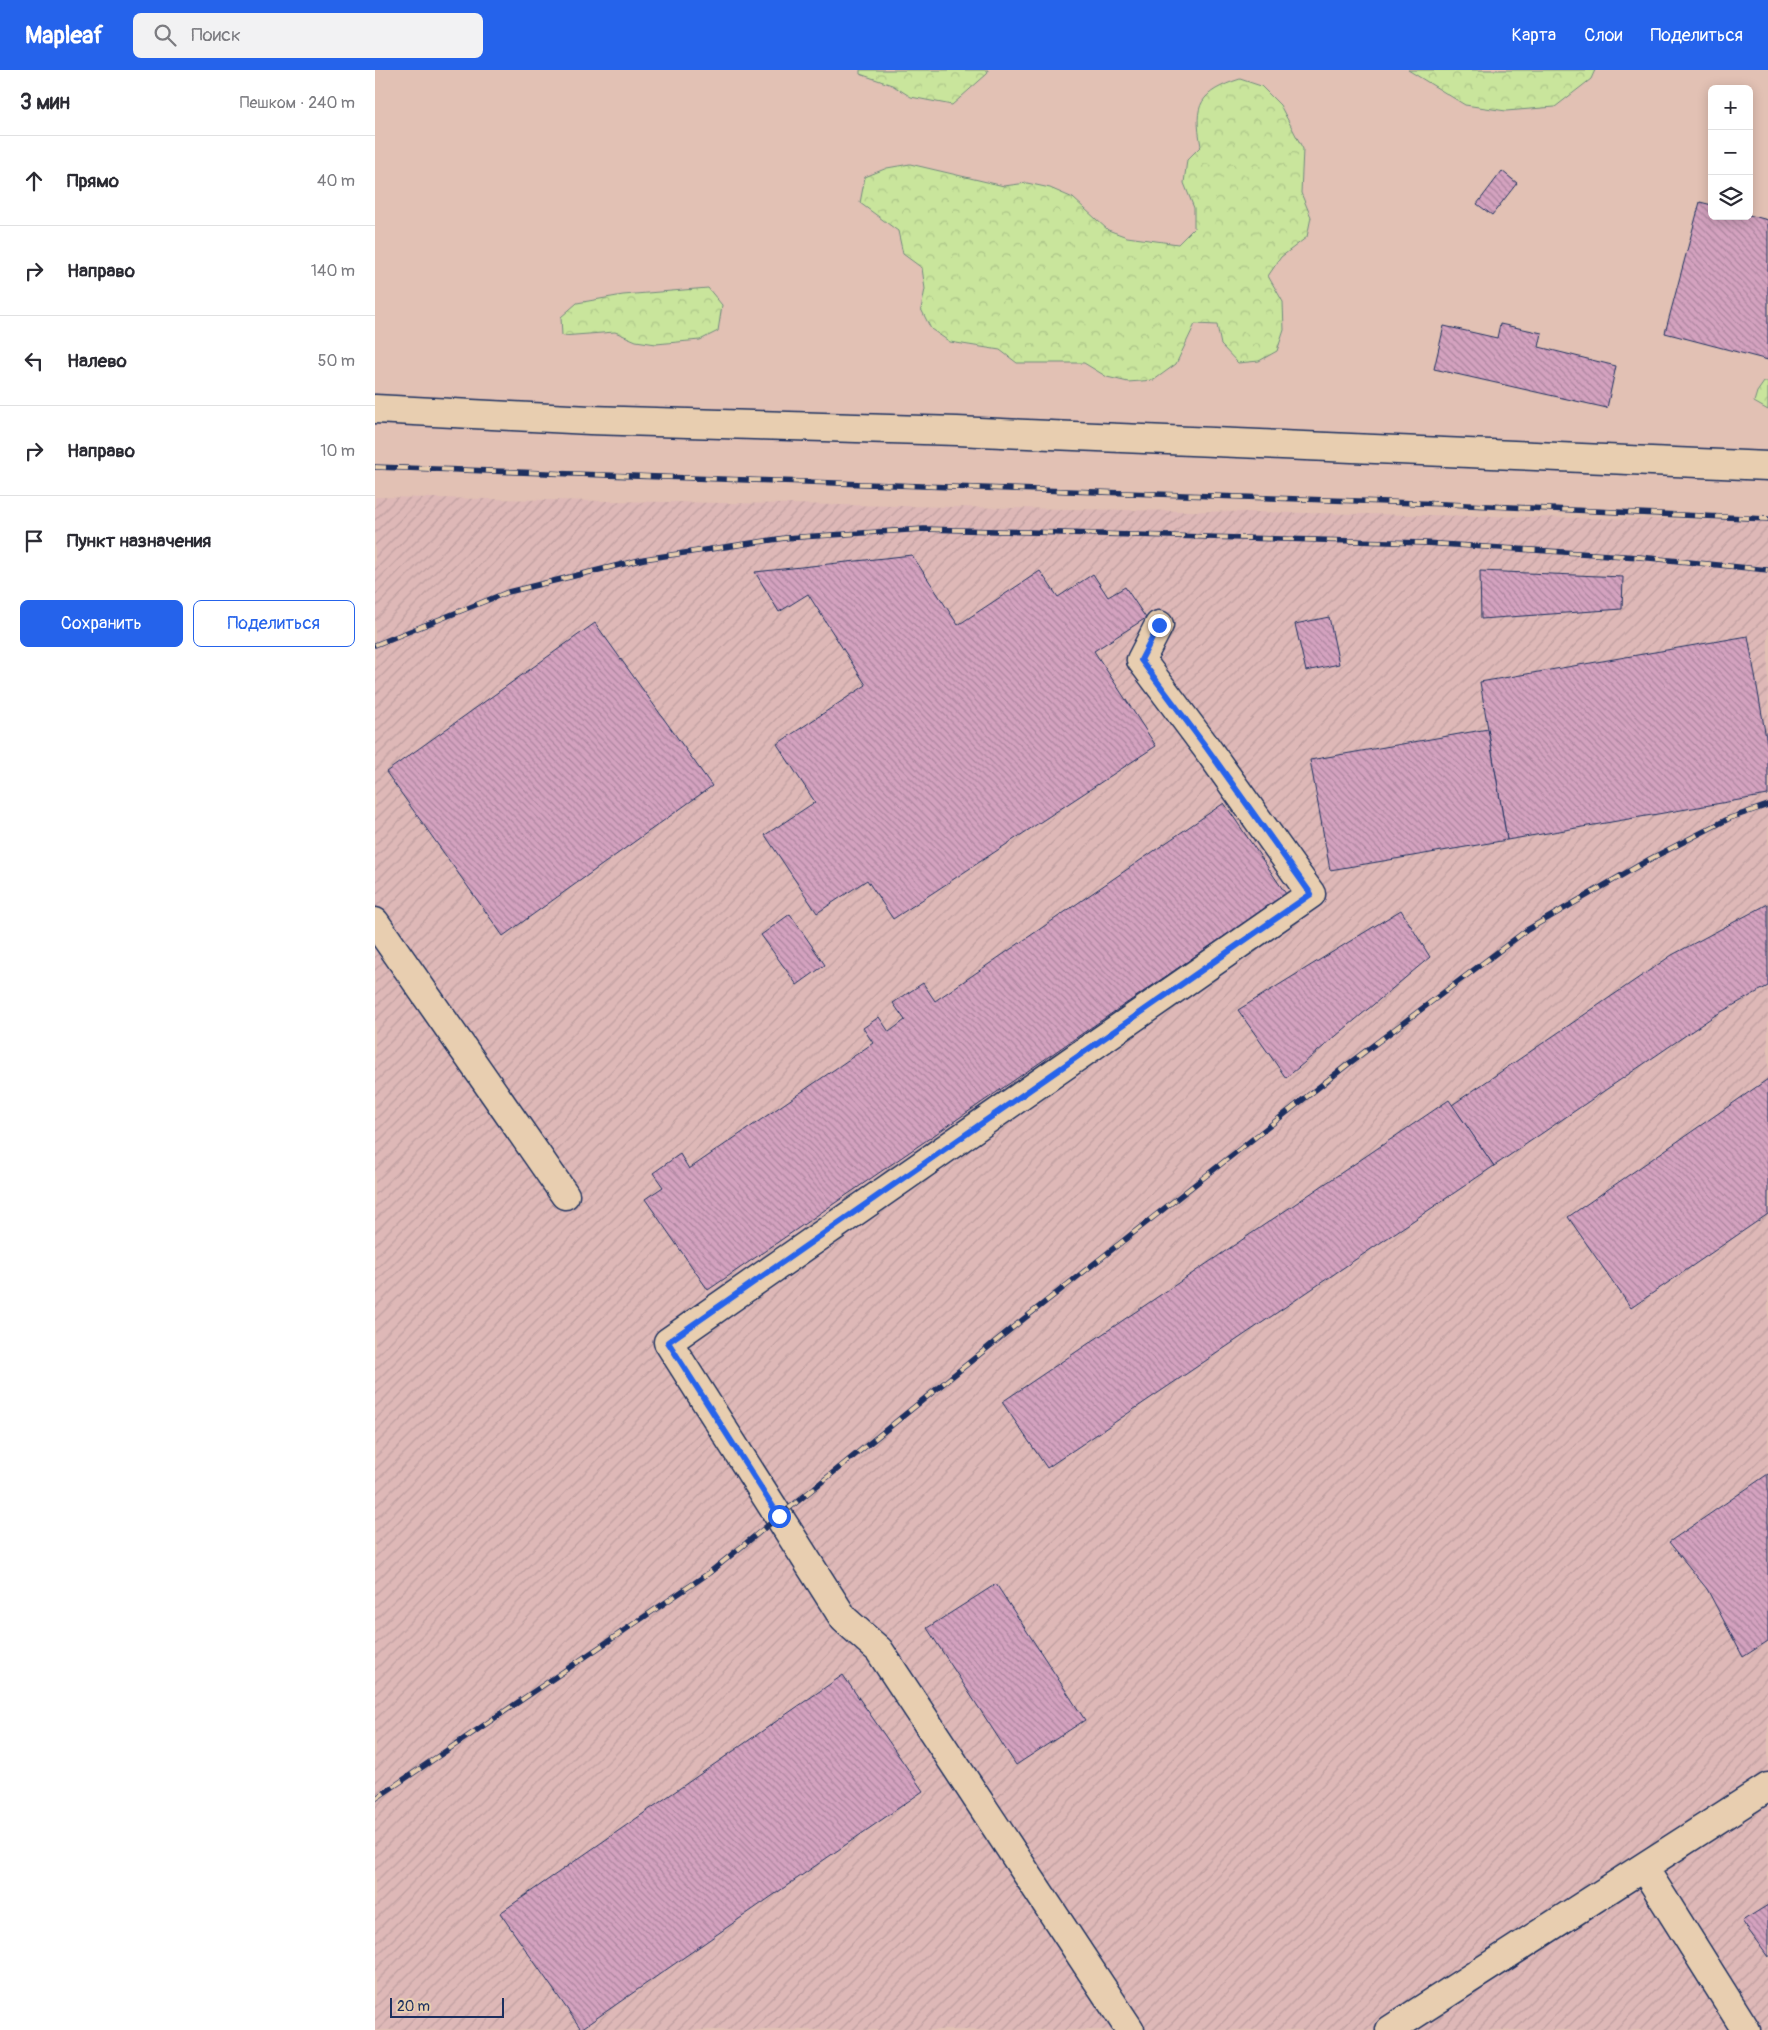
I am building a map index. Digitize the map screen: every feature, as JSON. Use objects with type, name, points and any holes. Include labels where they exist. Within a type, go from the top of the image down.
[{"type":"lane","points":[[375,409],[590,420],[957,431],[1768,466]]},
{"type":"lane","points":[[1130,2030],[879,1650],[844,1618],[668,1342],[1311,894],[1141,660],[1159,625]]},
{"type":"lane","points":[[375,922],[565,1195]]},
{"type":"lane","points":[[1389,2030],[1644,1868],[1768,1786]]},
{"type":"lane","points":[[1644,1868],[1746,2030]]},
{"type":"shaded area","points":[[375,497],[1768,521],[1768,2030],[375,2030]]},
{"type":"green space","points":[[860,70],[988,70],[987,74],[952,105],[911,97],[892,85],[860,74]]},
{"type":"green space","points":[[1408,70],[1595,70],[1591,79],[1555,107],[1506,111],[1465,105]]},
{"type":"green space","points":[[1240,79],[1261,86],[1280,105],[1303,149],[1301,193],[1311,217],[1307,237],[1281,257],[1268,276],[1283,302],[1284,330],[1277,351],[1259,361],[1238,363],[1221,345],[1217,325],[1195,324],[1176,364],[1154,380],[1128,382],[1107,377],[1084,363],[1017,363],[1000,350],[950,342],[931,329],[921,309],[925,289],[922,268],[903,254],[898,231],[860,203],[865,177],[887,168],[910,164],[1004,186],[1027,183],[1050,188],[1073,198],[1108,230],[1127,237],[1178,244],[1194,228],[1194,208],[1184,183],[1187,160],[1201,146],[1198,120],[1199,110],[1208,95],[1216,89]]},
{"type":"green space","points":[[708,288],[722,305],[718,331],[700,340],[656,344],[636,341],[615,332],[562,336],[561,317],[577,303],[623,295]]},
{"type":"green space","points":[[1764,382],[1768,382],[1768,410],[1754,402],[1757,392]]},
{"type":"building","points":[[1502,171],[1517,183],[1492,215],[1477,204]]},
{"type":"building","points":[[1700,202],[1708,204],[1708,220],[1753,220],[1753,216],[1768,220],[1768,360],[1665,333]]},
{"type":"building","points":[[1500,324],[1542,333],[1539,347],[1616,366],[1607,408],[1434,369],[1444,326],[1497,338]]},
{"type":"building","points":[[912,555],[958,625],[1040,571],[1058,597],[1093,574],[1108,597],[1125,587],[1146,618],[1094,651],[1156,746],[893,919],[867,880],[817,913],[765,835],[815,802],[777,744],[866,685],[808,594],[779,612],[755,572]]},
{"type":"building","points":[[1480,571],[1623,577],[1622,609],[1481,619]]},
{"type":"building","points":[[1329,617],[1339,664],[1306,671],[1295,624]]},
{"type":"building","points":[[595,623],[712,786],[503,936],[386,772]]},
{"type":"building","points":[[1748,636],[1768,749],[1768,795],[1507,840],[1480,682]]},
{"type":"building","points":[[1488,729],[1507,840],[1330,870],[1310,760]]},
{"type":"building","points":[[1224,803],[1286,894],[708,1290],[645,1199],[663,1187],[653,1173],[680,1154],[689,1169],[873,1043],[863,1028],[879,1017],[889,1032],[905,1020],[893,1003],[923,983],[935,1001]]},
{"type":"building","points":[[1768,904],[1768,986],[1714,1016],[1494,1166],[1452,1105],[1672,955]]},
{"type":"building","points":[[1401,910],[1430,957],[1286,1078],[1238,1010]]},
{"type":"building","points":[[790,914],[825,965],[797,985],[761,935]]},
{"type":"building","points":[[1768,1079],[1768,1214],[1631,1308],[1568,1217]]},
{"type":"building","points":[[1449,1100],[1494,1166],[1047,1468],[1002,1402]]},
{"type":"building","points":[[1768,1474],[1768,1641],[1743,1657],[1707,1589],[1669,1542]]},
{"type":"building","points":[[996,1584],[1085,1720],[1016,1765],[927,1628]]},
{"type":"building","points":[[843,1675],[923,1791],[581,2029],[500,1913]]},
{"type":"building","points":[[1768,1905],[1768,1957],[1742,1921]]},
{"type":"railway","points":[[375,467],[1445,504],[1768,519]]},
{"type":"railway","points":[[375,645],[508,592],[644,559],[785,538],[924,529],[1425,543],[1639,557],[1768,570]]},
{"type":"railway","points":[[375,1799],[709,1573],[1007,1332],[1347,1065],[1527,930],[1650,859],[1730,818],[1768,805]]},
{"type":"route","points":[[779,1516],[668,1342],[1311,894],[1141,660],[1159,625]]}]
